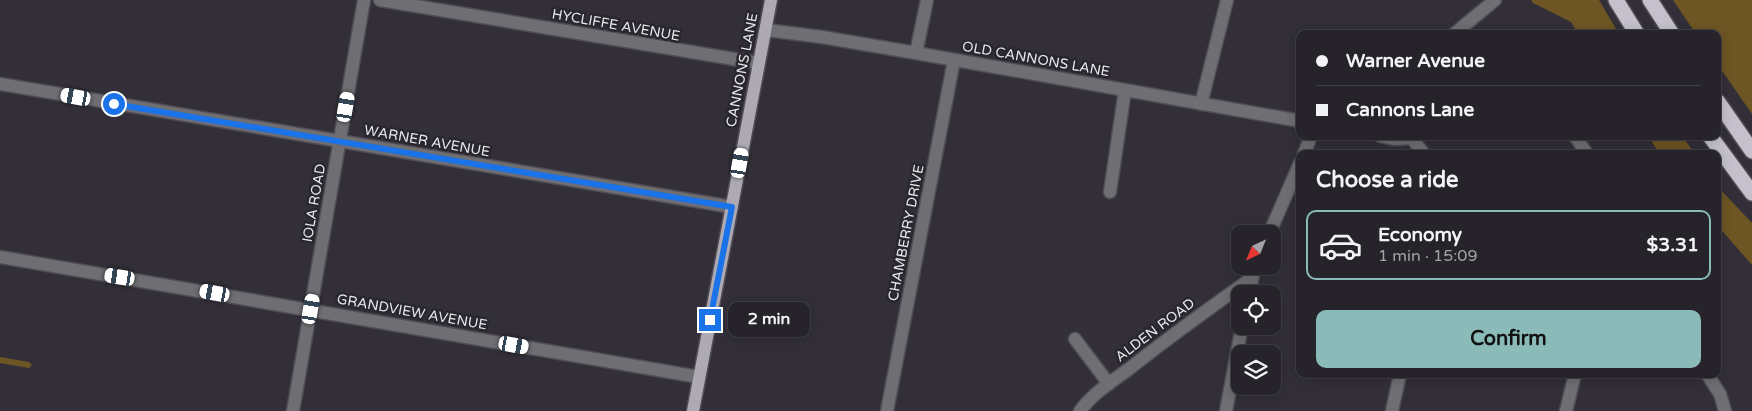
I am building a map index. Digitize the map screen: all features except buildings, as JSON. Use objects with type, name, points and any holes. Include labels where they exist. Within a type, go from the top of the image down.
[{"type":"highway","points":[[1616,0],[1635,30]]},
{"type":"highway","points":[[1650,0],[1669,30]]},
{"type":"highway","points":[[1721,106],[1752,151]]},
{"type":"highway","points":[[1721,151],[1752,193]]},
{"type":"main road","name":"CANNONS LANE","points":[[693,411],[771,0]]},
{"type":"street","name":"IOLA ROAD","points":[[293,411],[364,0]]},
{"type":"street","name":"HYCLIFFE AVENUE","points":[[380,0],[758,63]]},
{"type":"street","points":[[916,53],[927,0]]},
{"type":"street","points":[[1202,104],[1227,0]]},
{"type":"street","points":[[1459,30],[1495,0]]},
{"type":"street","name":"OLD CANNONS LANE","points":[[766,30],[822,37],[916,53],[1296,120]]},
{"type":"street","name":"CHAMBERRY DRIVE","points":[[887,411],[954,60]]},
{"type":"street","name":"WARNER AVENUE","points":[[0,84],[732,207]]},
{"type":"street","points":[[1110,192],[1125,90]]},
{"type":"street","points":[[1413,140],[1421,150]]},
{"type":"street","points":[[1273,225],[1296,172]]},
{"type":"street","name":"GRANDVIEW AVENUE","points":[[0,257],[700,377]]},
{"type":"street","name":"ALDEN ROAD","points":[[1080,411],[1090,399],[1250,275]]},
{"type":"street","points":[[1226,411],[1240,335]]},
{"type":"street","points":[[1075,339],[1109,384]]},
{"type":"street","points":[[1392,411],[1399,378]]},
{"type":"street","points":[[1566,411],[1574,378]]},
{"type":"street","points":[[1710,378],[1720,394],[1725,411]]},
{"type":"shaded area","points":[[1531,0],[1599,0],[1617,30],[1576,30],[1571,22],[1533,3]]},
{"type":"shaded area","points":[[1673,0],[1752,0],[1752,114],[1721,69],[1721,30],[1693,30]]},
{"type":"shaded area","points":[[1651,140],[1685,140],[1692,150],[1657,150]]},
{"type":"shaded area","points":[[1721,190],[1752,223],[1752,265],[1721,229]]},
{"type":"shaded area","points":[[0,357],[29,362],[32,365],[29,368],[0,363]]},
{"type":"route","points":[[114,104],[732,207],[710,320]]}]
